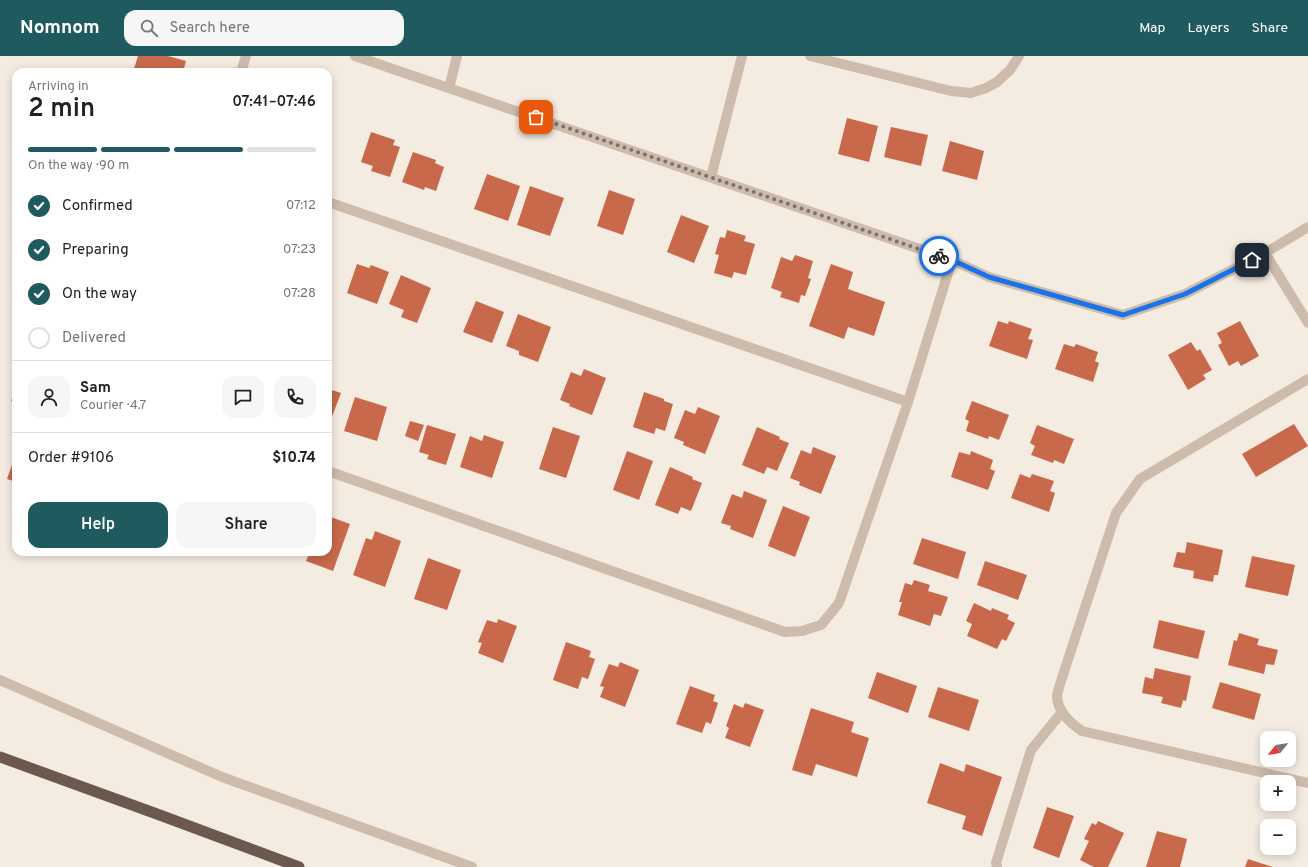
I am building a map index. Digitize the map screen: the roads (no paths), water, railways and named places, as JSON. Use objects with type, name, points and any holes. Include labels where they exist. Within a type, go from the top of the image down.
[{"type":"highway","points":[[0,757],[299,867]]},
{"type":"street","points":[[242,68],[246,56]]},
{"type":"street","points":[[355,56],[952,260],[989,277],[1123,315],[1185,294],[1265,253],[1308,227]]},
{"type":"street","points":[[449,88],[457,56]]},
{"type":"street","points":[[711,177],[742,56]]},
{"type":"street","points":[[810,56],[951,91],[971,93],[986,88],[996,82],[1010,70],[1019,56]]},
{"type":"street","points":[[332,203],[908,402]]},
{"type":"street","points":[[1265,253],[1308,323]]},
{"type":"street","points":[[332,472],[785,632],[802,631],[821,625],[839,603],[908,402],[952,260]]},
{"type":"street","points":[[1308,379],[1140,479],[1116,513],[1057,697],[1062,712],[1070,723],[1082,731],[1308,783]]},
{"type":"street","points":[[0,680],[222,777],[472,867]]},
{"type":"street","points":[[997,867],[996,863],[1030,750],[1062,712]]}]
